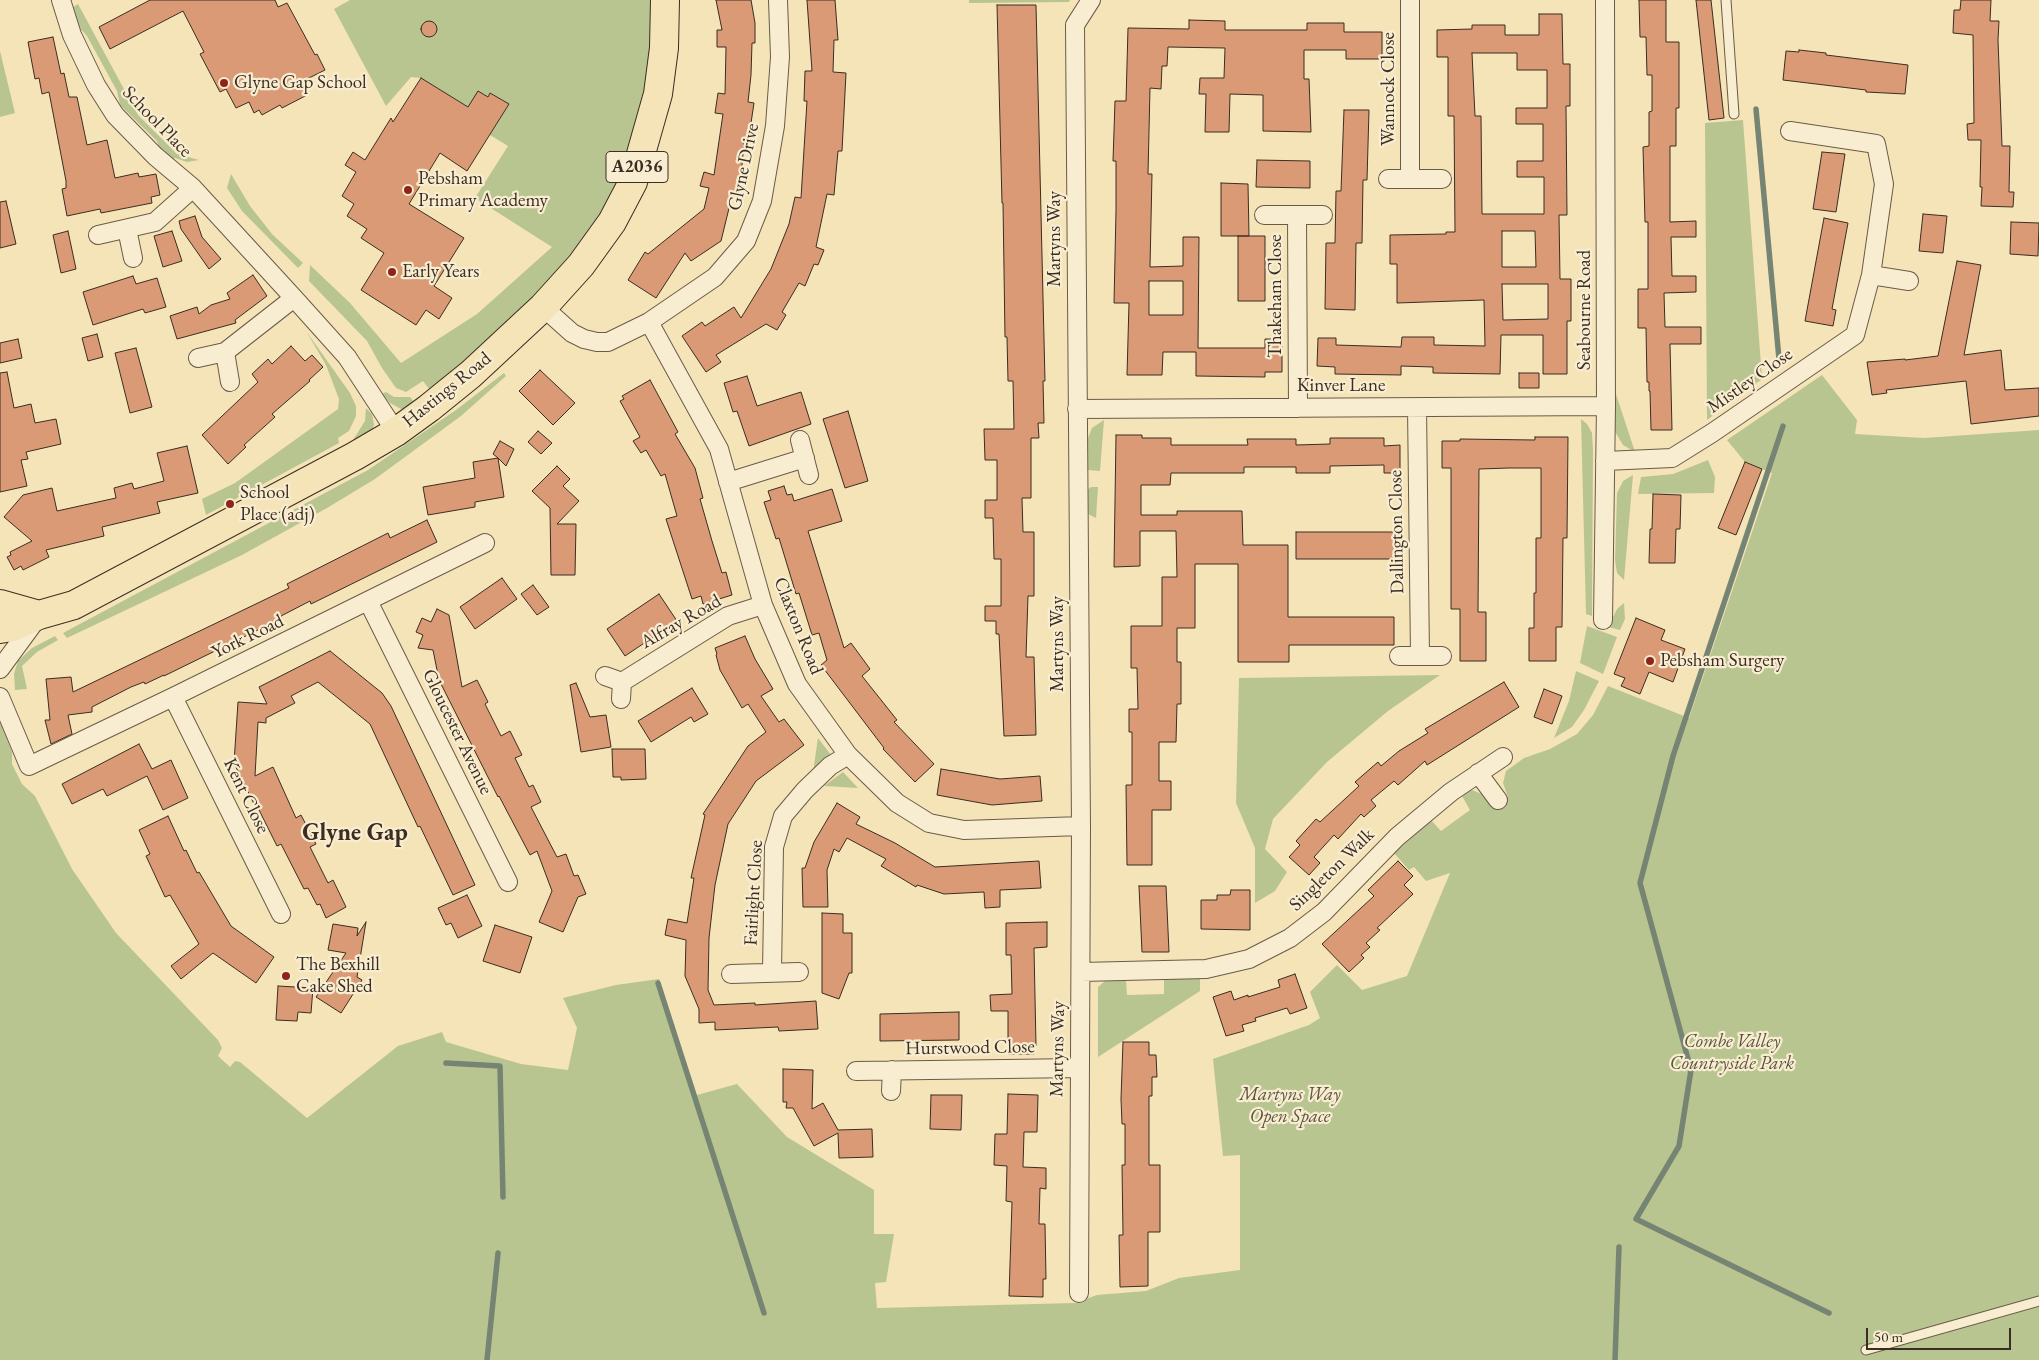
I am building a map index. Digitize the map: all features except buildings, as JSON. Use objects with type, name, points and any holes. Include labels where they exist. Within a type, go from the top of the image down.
[{"type":"main road","name":"Hastings Road","points":[[0,629],[13,627],[39,615],[74,605],[355,456],[396,432],[471,374],[542,307],[581,265],[612,222],[633,182],[658,94],[664,48],[665,0]]},
{"type":"main road","points":[[0,604],[39,615]]},
{"type":"street","name":"School Place","points":[[61,0],[72,35],[96,85],[115,115],[155,156],[193,188],[347,357],[396,432]]},
{"type":"street","name":"Glyne Drive","points":[[542,307],[572,333],[584,339],[608,342],[649,322],[715,277],[746,241],[762,201],[775,126],[780,57],[778,0]]},
{"type":"street","name":"Martyns Way","points":[[1079,1292],[1081,826],[1075,25],[1091,0]]},
{"type":"street","name":"Wannock Close","points":[[1410,0],[1410,179]]},
{"type":"street","name":"Seabourne Road","points":[[1604,620],[1606,461],[1605,0]]},
{"type":"street","name":"Mistley Close","points":[[1606,461],[1672,458],[1712,433],[1855,335],[1871,275],[1884,184],[1876,144],[1790,131]]},
{"type":"street","points":[[1388,179],[1442,179]]},
{"type":"street","name":"School Place","points":[[98,235],[155,222],[193,188]]},
{"type":"street","name":"Thakeham Close","points":[[1264,215],[1323,215]]},
{"type":"street","name":"Thakeham Close","points":[[1297,215],[1298,408]]},
{"type":"street","points":[[127,229],[133,258]]},
{"type":"street","points":[[1871,275],[1909,281]]},
{"type":"street","points":[[198,358],[225,352],[294,298]]},
{"type":"street","name":"Claxton Road","points":[[649,322],[719,449],[764,606],[797,684],[848,755],[897,803],[929,823],[964,830],[1081,826]]},
{"type":"street","points":[[225,352],[230,382]]},
{"type":"street","name":"Kinver Lane","points":[[1077,409],[1606,406]]},
{"type":"street","name":"Dallington Close","points":[[1417,407],[1420,656]]},
{"type":"street","points":[[728,482],[807,467],[800,440]]},
{"type":"street","name":"York Road","points":[[0,697],[28,766],[173,697],[485,543]]},
{"type":"street","name":"Gloucester Avenue","points":[[368,601],[508,882]]},
{"type":"street","name":"Alfray Road","points":[[605,676],[622,690],[728,616],[764,606]]},
{"type":"street","points":[[0,669],[39,615]]},
{"type":"street","points":[[1399,656],[1442,656]]},
{"type":"street","name":"Kent Close","points":[[173,697],[281,914]]},
{"type":"street","name":"Fairlight Close","points":[[772,972],[774,847],[783,816],[805,790],[830,766],[848,755]]},
{"type":"street","name":"Singleton Walk","points":[[1081,972],[1206,969],[1249,959],[1290,938],[1324,912],[1397,837],[1451,792],[1503,757]]},
{"type":"street","points":[[1478,773],[1498,800]]},
{"type":"street","name":"Fairlight Close","points":[[731,974],[799,972]]},
{"type":"street","name":"Hurstwood Close","points":[[856,1071],[1079,1068]]},
{"type":"street","name":"Hurstwood Close","points":[[891,1091],[892,1070]]},
{"type":"lane","points":[[1726,0],[1734,114]]},
{"type":"lane","points":[[1866,1350],[2039,1301]]},
{"type":"green space","points":[[350,0],[652,0],[651,45],[645,92],[622,178],[603,214],[572,257],[516,315],[433,394],[423,381],[406,392],[396,388],[367,341],[309,281],[310,265],[350,303],[401,363],[477,314],[552,247],[475,198],[508,146],[490,135],[509,104],[490,93],[487,97],[468,107],[421,78],[411,77],[386,106],[334,9]]},
{"type":"green space","points":[[969,0],[1070,0],[1069,2],[969,3]]},
{"type":"green space","points":[[78,4],[138,115],[177,154],[199,160],[187,162],[175,158],[170,160],[161,152],[157,141],[120,105],[117,91],[87,36],[79,27],[72,8]]},
{"type":"green space","points":[[0,51],[15,113],[0,117]]},
{"type":"green space","points":[[1743,120],[1762,379],[1707,420],[1705,123]]},
{"type":"green space","points":[[231,174],[250,206],[272,234],[303,263],[298,268],[242,211],[227,188]]},
{"type":"green space","points":[[306,331],[350,393],[356,406],[356,416],[349,431],[338,438],[339,443],[206,515],[202,499],[235,483],[338,409],[339,399],[326,365]]},
{"type":"green space","points":[[504,373],[506,376],[461,416],[375,479],[327,508],[242,555],[67,638],[63,633],[368,470],[456,410]]},
{"type":"green space","name":"Combe Valley Countryside Park","points":[[1822,375],[1857,420],[1855,434],[1924,438],[2039,430],[2039,1360],[0,1360],[0,722],[12,752],[12,764],[22,784],[35,796],[72,869],[116,933],[218,1040],[222,1048],[218,1056],[230,1067],[235,1061],[240,1062],[307,1118],[398,1046],[442,1032],[446,1042],[521,1064],[568,1070],[577,1028],[563,998],[616,985],[659,979],[697,1095],[737,1084],[787,1137],[874,1190],[874,1234],[894,1234],[886,1282],[875,1283],[877,1308],[1075,1303],[1097,1295],[1146,1291],[1179,1278],[1240,1270],[1240,1155],[1223,1156],[1213,1059],[1309,1025],[1320,1018],[1310,992],[1337,965],[1362,990],[1407,976],[1450,873],[1426,881],[1414,867],[1409,870],[1394,853],[1431,820],[1441,831],[1470,810],[1462,796],[1472,790],[1484,795],[1494,807],[1508,797],[1503,783],[1506,771],[1524,758],[1550,749],[1577,734],[1593,715],[1608,686],[1689,718],[1772,473],[1745,462],[1727,440]]},
{"type":"green space","points":[[1615,391],[1635,452],[1623,445],[1614,430]]},
{"type":"green space","points":[[386,392],[394,397],[410,397],[417,406],[401,409],[390,403],[382,394]]},
{"type":"green space","points":[[366,408],[372,414],[374,425],[371,434],[359,443],[353,440],[365,421]]},
{"type":"green space","points":[[1581,419],[1587,424],[1592,433],[1592,616],[1586,614]]},
{"type":"green space","points":[[1104,420],[1100,471],[1088,470],[1088,438],[1092,428]]},
{"type":"green space","points":[[1708,460],[1715,477],[1714,493],[1638,494],[1641,477],[1673,474]]},
{"type":"green space","points":[[1633,475],[1624,580],[1617,573],[1615,560],[1617,493],[1623,481]]},
{"type":"green space","points":[[1091,487],[1098,487],[1096,518],[1088,514],[1087,490]]},
{"type":"green space","points":[[1624,603],[1625,619],[1620,630],[1608,627],[1617,609]]},
{"type":"green space","points":[[1587,626],[1617,637],[1603,674],[1580,663]]},
{"type":"green space","points":[[55,636],[58,640],[37,652],[22,666],[27,689],[15,690],[14,674],[18,661],[32,648]]},
{"type":"green space","points":[[1576,671],[1599,681],[1584,710],[1572,727],[1554,738],[1569,701]]},
{"type":"green space","points":[[1440,675],[1388,711],[1327,762],[1273,819],[1265,849],[1287,872],[1275,891],[1255,903],[1255,848],[1236,803],[1239,678]]},
{"type":"green space","points":[[818,738],[831,755],[813,772]]},
{"type":"green space","points":[[843,772],[858,788],[824,786]]},
{"type":"green space","points":[[1164,979],[1200,979],[1200,991],[1098,1057],[1098,987],[1105,981],[1126,980],[1127,995],[1164,994]]},
{"type":"waterway","points":[[1756,109],[1779,359]]},
{"type":"waterway","points":[[1783,426],[1673,756],[1640,883],[1691,1070],[1679,1146],[1636,1219],[1829,1313]]},
{"type":"waterway","points":[[658,983],[764,1313]]},
{"type":"waterway","points":[[446,1063],[500,1066],[503,1197]]},
{"type":"waterway","points":[[1615,1360],[1619,1247]]},
{"type":"waterway","points":[[487,1360],[498,1253]]},
{"type":"place","name":"Glyne Gap School","points":[[224,83]]},
{"type":"place","name":"Pebsham Primary Academy","points":[[408,190]]},
{"type":"place","name":"Early Years","points":[[392,272]]},
{"type":"place","name":"School Place (adj)","points":[[230,504]]},
{"type":"place","name":"Pebsham Surgery","points":[[1650,661]]},
{"type":"place","name":"The Bexhill Cake Shed","points":[[286,976]]},
{"type":"district","name":"Glyne Gap","points":[[355,833]]},
{"type":"park label","name":"Martyns Way Open Space","points":[[1290,1106]]}]
